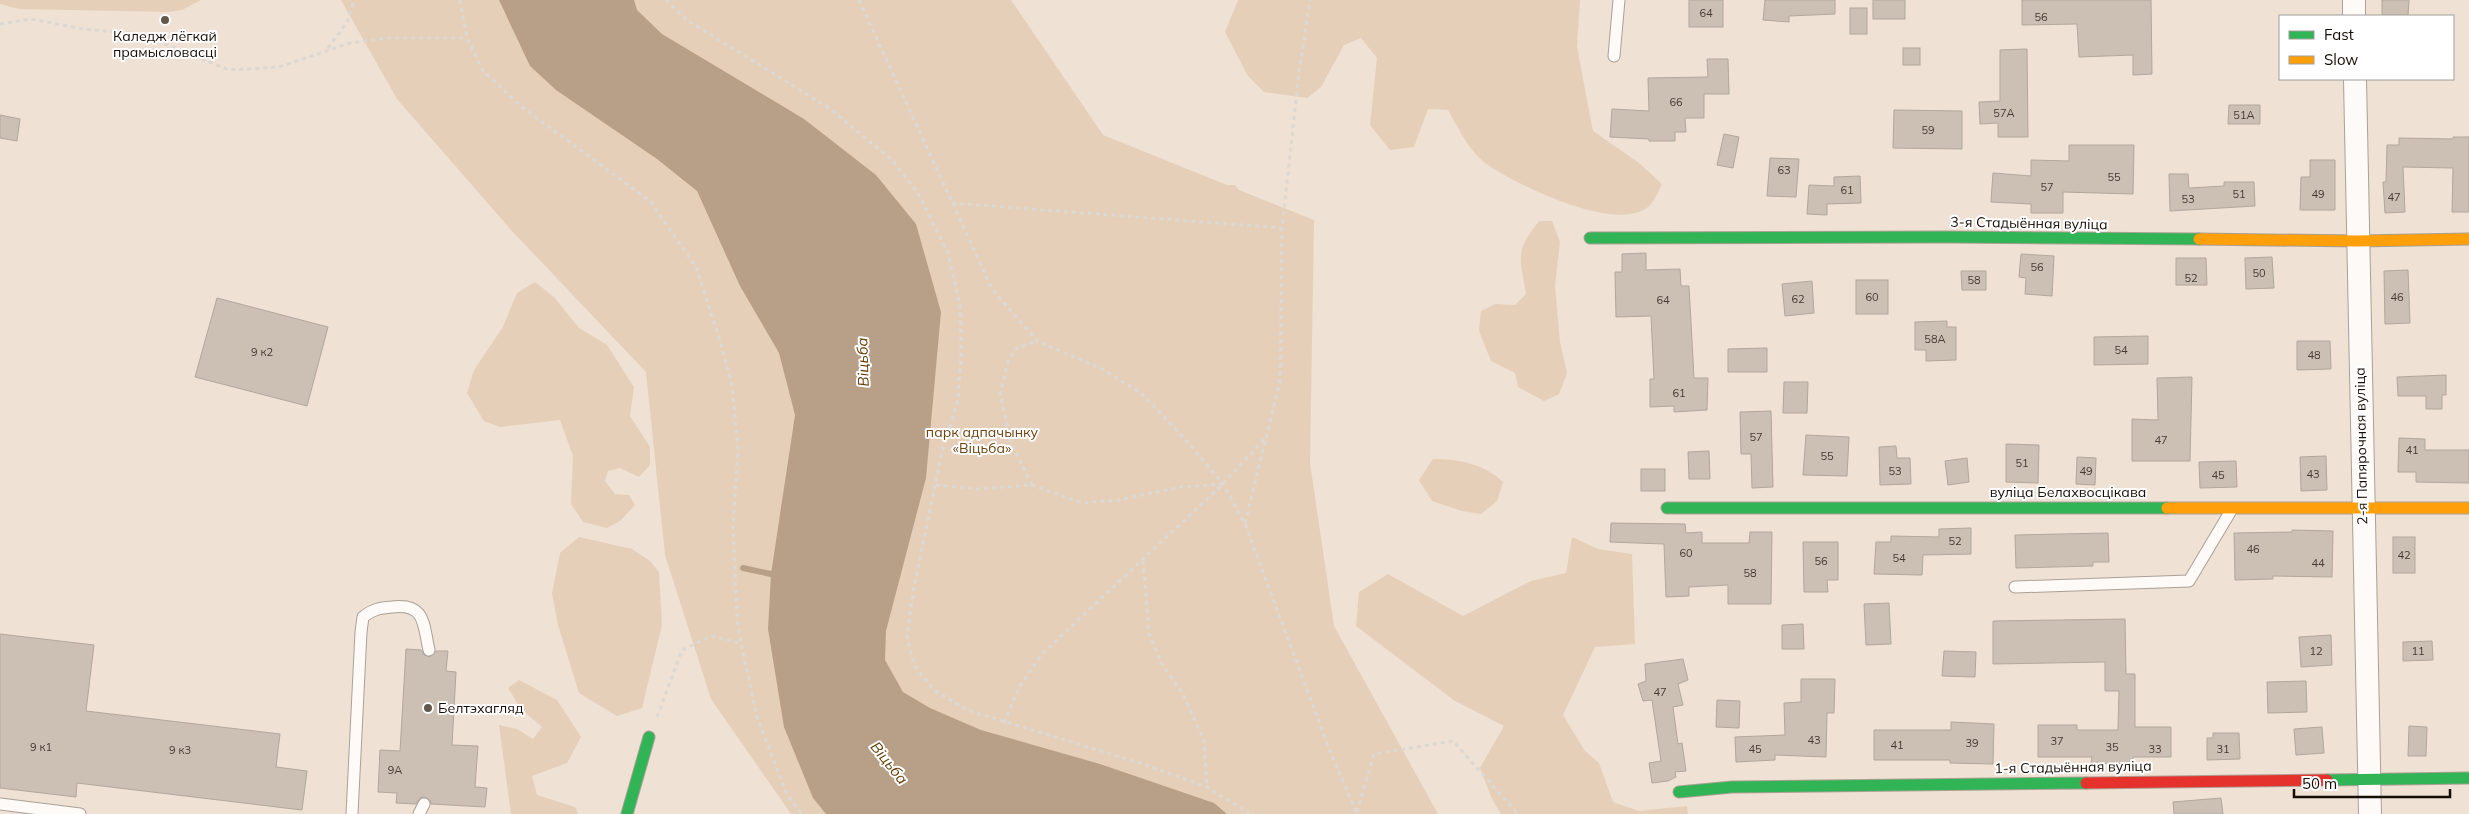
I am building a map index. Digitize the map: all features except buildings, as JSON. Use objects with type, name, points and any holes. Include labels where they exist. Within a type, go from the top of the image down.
[{"type":"street","points":[[2354,0],[2354,15]]},
{"type":"street","name":"2-я Папярочная вуліца","points":[[2355,80],[2362,509],[2370,814]]},
{"type":"street","name":"3-я Стадыённая вуліца","points":[[1590,238],[1945,237],[2357,241],[2469,239]]},
{"type":"street","name":"вуліца Белахвосцікава","points":[[1667,508],[2469,508]]},
{"type":"street","points":[[627,814],[649,737]]},
{"type":"street","name":"1-я Стадыённая вуліца","points":[[1679,792],[1732,787],[2469,778]]},
{"type":"lane","points":[[1614,56],[1619,0]]},
{"type":"lane","points":[[2015,587],[2189,581],[2232,507]]},
{"type":"lane","points":[[352,814],[363,617],[373,609],[407,605],[416,610],[422,618],[429,650]]},
{"type":"lane","points":[[0,804],[80,814]]},
{"type":"path","points":[[328,49],[347,22],[354,0]]},
{"type":"path","points":[[460,0],[467,38],[483,70],[523,108],[650,201],[696,267],[732,385],[738,449],[733,528],[737,619],[741,643],[757,717],[787,795],[802,814]]},
{"type":"path","points":[[666,0],[687,20],[829,108],[891,158],[918,193],[948,254],[960,306],[961,355],[958,400],[942,452],[914,587],[907,636],[914,664],[934,690],[967,710],[1004,723],[1140,763],[1207,787],[1250,814]]},
{"type":"path","points":[[859,0],[992,289],[1037,341],[1102,369],[1141,393],[1185,439],[1223,484],[1245,524],[1330,750],[1357,813]]},
{"type":"path","points":[[1245,524],[1280,381],[1282,228],[1299,73],[1310,0]]},
{"type":"path","points":[[0,24],[31,19],[83,29],[140,34],[228,70],[279,67],[350,43],[390,38],[467,38]]},
{"type":"path","points":[[952,203],[1282,228]]},
{"type":"path","points":[[1032,485],[1011,443],[1000,393],[1010,359],[1017,348],[1037,341]]},
{"type":"path","points":[[1004,723],[1019,687],[1042,654],[1223,484],[1266,438]]},
{"type":"path","points":[[936,484],[977,489],[1032,485],[1082,503],[1118,500],[1181,487],[1223,484]]},
{"type":"path","points":[[1143,561],[1149,634],[1162,664],[1183,694],[1204,741],[1207,787]]},
{"type":"path","points":[[649,737],[682,650],[710,636],[741,643]]},
{"type":"path","points":[[1357,813],[1374,754],[1452,741],[1518,814]]},
{"type":"green space","points":[[0,0],[201,0],[182,10],[169,12],[19,9],[0,4]]},
{"type":"green space","name":"парк адпачынку «Віцьба»","points":[[341,0],[1011,0],[1103,135],[1227,185],[1235,185],[1239,190],[1314,220],[1310,463],[1334,626],[1438,814],[791,814],[711,699],[665,555],[646,372],[511,230],[397,99]]},
{"type":"green space","points":[[1238,0],[1580,0],[1577,47],[1593,131],[1639,163],[1662,184],[1651,204],[1637,213],[1617,215],[1570,204],[1545,195],[1488,165],[1470,147],[1448,110],[1428,109],[1414,147],[1390,150],[1370,125],[1377,58],[1361,38],[1344,45],[1321,87],[1307,98],[1264,92],[1248,76],[1225,32]]},
{"type":"green space","points":[[1539,221],[1552,221],[1560,242],[1555,286],[1560,342],[1567,373],[1559,394],[1544,401],[1518,387],[1515,373],[1491,361],[1479,331],[1481,311],[1495,304],[1515,305],[1526,294],[1521,263],[1522,248]]},
{"type":"green space","points":[[535,282],[554,297],[579,328],[607,345],[634,387],[630,416],[650,447],[650,465],[639,477],[620,468],[608,471],[605,481],[615,494],[629,495],[635,505],[620,521],[607,528],[583,522],[571,504],[573,456],[560,420],[500,427],[484,421],[467,393],[474,370],[503,327],[517,293]]},
{"type":"green space","points":[[1433,459],[1471,464],[1496,476],[1503,482],[1497,501],[1481,514],[1462,511],[1432,501],[1419,480]]},
{"type":"green space","points":[[579,537],[632,549],[650,561],[659,572],[662,625],[642,708],[617,716],[579,693],[558,625],[552,593],[560,553]]},
{"type":"green space","points":[[1572,537],[1598,549],[1632,554],[1635,644],[1595,647],[1563,715],[1585,751],[1599,763],[1613,802],[1639,811],[1687,806],[1688,814],[1501,814],[1492,799],[1480,768],[1504,726],[1455,701],[1356,626],[1359,592],[1388,574],[1463,616],[1531,581],[1566,573]]},
{"type":"green space","points":[[519,680],[557,700],[581,737],[567,763],[532,776],[537,795],[575,807],[578,814],[511,814],[499,725],[517,729],[533,739],[542,727],[521,709],[508,688]]},
{"type":"water","name":"Віцьба","points":[[499,0],[634,0],[637,10],[662,34],[804,119],[876,175],[916,224],[941,312],[926,478],[886,631],[885,660],[903,692],[930,708],[981,730],[1100,764],[1214,803],[1227,814],[826,814],[813,798],[784,727],[768,629],[771,574],[795,415],[779,353],[740,286],[697,191],[657,159],[556,90],[530,66]]},
{"type":"waterway","points":[[743,568],[771,574]]},
{"type":"traffic: fast","points":[[1590,238],[1945,237],[2199,239]]},
{"type":"traffic: fast","points":[[1667,508],[2167,508]]},
{"type":"traffic: fast","points":[[627,814],[649,737]]},
{"type":"traffic: fast","points":[[2327,780],[2469,778]]},
{"type":"traffic: fast","points":[[1679,792],[1732,787],[2086,783]]},
{"type":"traffic: slow","points":[[2199,239],[2357,241],[2469,239]]},
{"type":"traffic: slow","points":[[2167,508],[2469,508]]},
{"type":"traffic: jam","points":[[2086,783],[2327,780]]},
{"type":"place","name":"Каледж лёгкай прамысловасці","points":[[165,20]]},
{"type":"place","name":"Белтэхагляд","points":[[428,708]]}]
